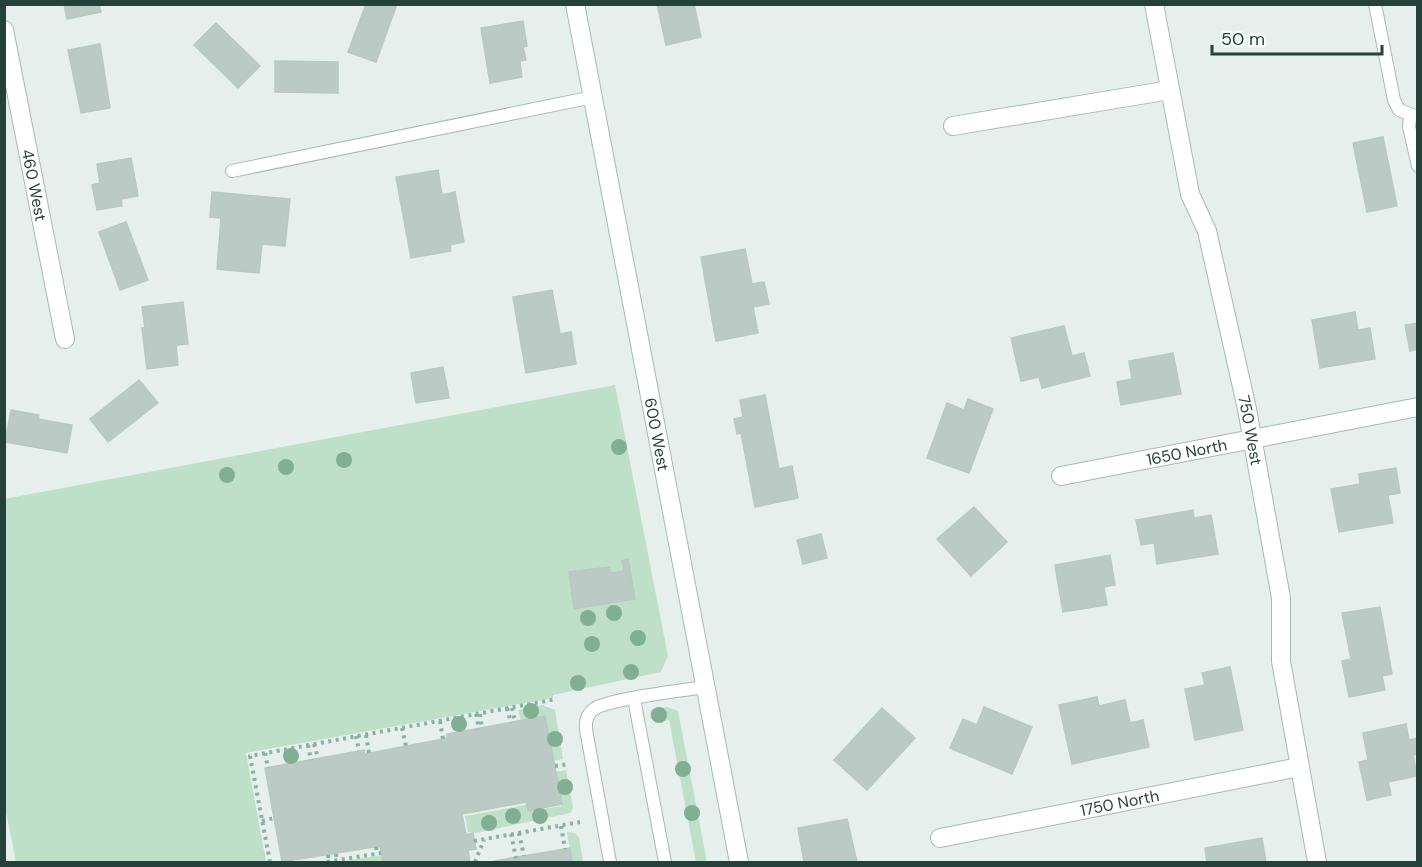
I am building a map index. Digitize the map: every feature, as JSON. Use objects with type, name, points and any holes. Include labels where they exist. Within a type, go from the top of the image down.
[{"type":"street","name":"600 West","points":[[575,4],[739,862]]},
{"type":"street","name":"750 West","points":[[1154,4],[1190,194],[1207,231],[1252,439],[1281,598],[1281,662],[1317,862]]},
{"type":"street","name":"460 West","points":[[4,30],[64,339]]},
{"type":"street","points":[[953,126],[1170,90]]},
{"type":"street","name":"1650 North","points":[[1061,476],[1418,407]]},
{"type":"street","name":"1750 North","points":[[940,838],[1299,767]]},
{"type":"lane","points":[[1375,4],[1394,100],[1399,110],[1414,117],[1409,128],[1418,166]]},
{"type":"lane","points":[[232,171],[593,97]]},
{"type":"lane","points":[[610,862],[586,722],[590,713],[599,706],[705,687]]},
{"type":"lane","points":[[634,699],[665,862]]},
{"type":"path","points":[[270,862],[250,756],[557,699]]},
{"type":"path","points":[[510,708],[513,722]]},
{"type":"path","points":[[478,714],[481,728]]},
{"type":"path","points":[[440,721],[443,739]]},
{"type":"path","points":[[402,728],[406,746]]},
{"type":"path","points":[[366,735],[369,753]]},
{"type":"path","points":[[356,736],[359,751]]},
{"type":"path","points":[[314,744],[318,758]]},
{"type":"path","points":[[309,745],[311,760]]},
{"type":"path","points":[[265,753],[268,768]]},
{"type":"path","points":[[555,766],[569,764]]},
{"type":"path","points":[[262,821],[274,818]]},
{"type":"path","points":[[474,841],[580,822]]},
{"type":"path","points":[[561,826],[565,849]]},
{"type":"path","points":[[519,833],[524,856]]},
{"type":"path","points":[[511,834],[516,858]]},
{"type":"path","points":[[475,862],[485,840]]},
{"type":"path","points":[[328,855],[328,862],[337,861],[379,853],[376,847]]},
{"type":"path","points":[[336,854],[337,861]]},
{"type":"green space","points":[[615,385],[668,656],[661,672],[553,695],[553,698],[246,753],[266,862],[16,862],[4,802],[4,499]],"holes":[[[628,560],[635,598],[574,609],[569,572],[609,567],[611,573],[624,571],[622,561]]]},
{"type":"green space","points":[[542,705],[555,710],[563,759],[553,761],[545,716],[521,721],[518,710]]},
{"type":"green space","points":[[667,707],[678,711],[707,862],[696,862],[669,720],[657,722],[650,718],[651,710]]},
{"type":"green space","points":[[566,770],[573,808],[570,813],[476,833],[468,832],[465,816],[526,805],[527,812],[561,806],[556,772]]},
{"type":"green space","points":[[567,832],[575,833],[579,838],[583,862],[572,862]]},
{"type":"green space","points":[[382,855],[383,862],[339,862]]},
{"type":"building","points":[[64,4],[99,4],[101,12],[67,19]]},
{"type":"building","points":[[366,4],[397,4],[376,62],[348,52]]},
{"type":"building","points":[[657,4],[694,4],[701,37],[666,45]]},
{"type":"building","points":[[523,21],[527,46],[523,47],[526,60],[520,61],[522,77],[490,83],[481,28]]},
{"type":"building","points":[[216,23],[260,66],[238,88],[194,45]]},
{"type":"building","points":[[100,44],[110,108],[81,113],[68,50]]},
{"type":"building","points":[[275,61],[338,62],[338,93],[275,92]]},
{"type":"building","points":[[1383,137],[1397,206],[1367,212],[1353,143]]},
{"type":"building","points":[[131,158],[138,196],[121,199],[122,206],[97,210],[92,185],[100,183],[97,164]]},
{"type":"building","points":[[438,170],[442,195],[455,192],[464,242],[450,245],[451,251],[411,258],[396,177]]},
{"type":"building","points":[[212,192],[290,199],[285,246],[262,244],[259,273],[217,269],[221,218],[210,217]]},
{"type":"building","points":[[126,222],[148,280],[120,290],[99,232]]},
{"type":"building","points":[[745,249],[752,284],[764,282],[769,304],[753,307],[758,333],[716,341],[701,257]]},
{"type":"building","points":[[552,290],[560,334],[571,332],[576,364],[526,373],[513,297]]},
{"type":"building","points":[[183,302],[188,344],[176,345],[178,365],[147,369],[142,307]]},
{"type":"building","points":[[1355,312],[1358,330],[1370,328],[1375,359],[1320,368],[1312,320]]},
{"type":"building","points":[[1418,323],[1418,349],[1410,351],[1405,325]]},
{"type":"building","points":[[1064,326],[1072,356],[1084,353],[1090,376],[1042,388],[1039,377],[1021,381],[1011,338]]},
{"type":"building","points":[[1173,353],[1181,394],[1121,405],[1117,382],[1132,379],[1129,361]]},
{"type":"building","points":[[443,367],[449,398],[416,403],[411,373]]},
{"type":"building","points":[[139,380],[158,403],[108,442],[90,419]]},
{"type":"building","points":[[765,395],[779,469],[792,466],[798,498],[755,507],[741,433],[737,434],[734,419],[743,417],[740,400]]},
{"type":"building","points":[[968,399],[993,409],[969,473],[927,458],[947,403],[964,410]]},
{"type":"building","points":[[11,410],[39,415],[38,419],[72,425],[67,453],[5,442]]},
{"type":"building","points":[[1396,468],[1400,493],[1388,495],[1393,523],[1339,532],[1331,489],[1360,484],[1359,474]]},
{"type":"building","points":[[974,507],[1007,542],[971,576],[937,539]]},
{"type":"building","points":[[1193,510],[1194,518],[1211,515],[1218,554],[1157,564],[1154,543],[1141,545],[1136,520]]},
{"type":"building","points":[[821,534],[827,558],[803,564],[797,540]]},
{"type":"building","points":[[1110,555],[1115,585],[1104,587],[1107,605],[1063,612],[1055,565]]},
{"type":"building","points":[[628,559],[635,599],[574,609],[569,572],[609,567],[611,573],[624,571],[622,561]]},
{"type":"building","points":[[1380,607],[1392,674],[1382,676],[1385,690],[1349,697],[1342,661],[1351,659],[1342,613]]},
{"type":"building","points":[[1230,667],[1243,730],[1195,740],[1185,689],[1205,685],[1202,673]]},
{"type":"building","points":[[1097,697],[1099,706],[1125,700],[1130,723],[1143,720],[1149,747],[1072,764],[1059,705]]},
{"type":"building","points":[[984,707],[1032,727],[1012,774],[950,748],[963,719],[977,725]]},
{"type":"building","points":[[882,708],[915,738],[867,790],[834,760]]},
{"type":"building","points":[[545,716],[562,804],[528,811],[526,802],[462,814],[466,835],[473,833],[476,849],[468,850],[470,862],[383,862],[380,846],[282,862],[265,768],[364,750],[365,754],[447,739],[447,734]]},
{"type":"building","points":[[1406,724],[1409,740],[1418,738],[1418,754],[1413,755],[1417,776],[1388,782],[1391,795],[1367,800],[1359,762],[1368,760],[1363,733]]},
{"type":"building","points":[[847,819],[857,862],[804,862],[798,828]]},
{"type":"building","points":[[1262,838],[1266,862],[1207,862],[1205,848]]},
{"type":"building","points":[[570,848],[572,862],[490,862],[512,858]]}]
